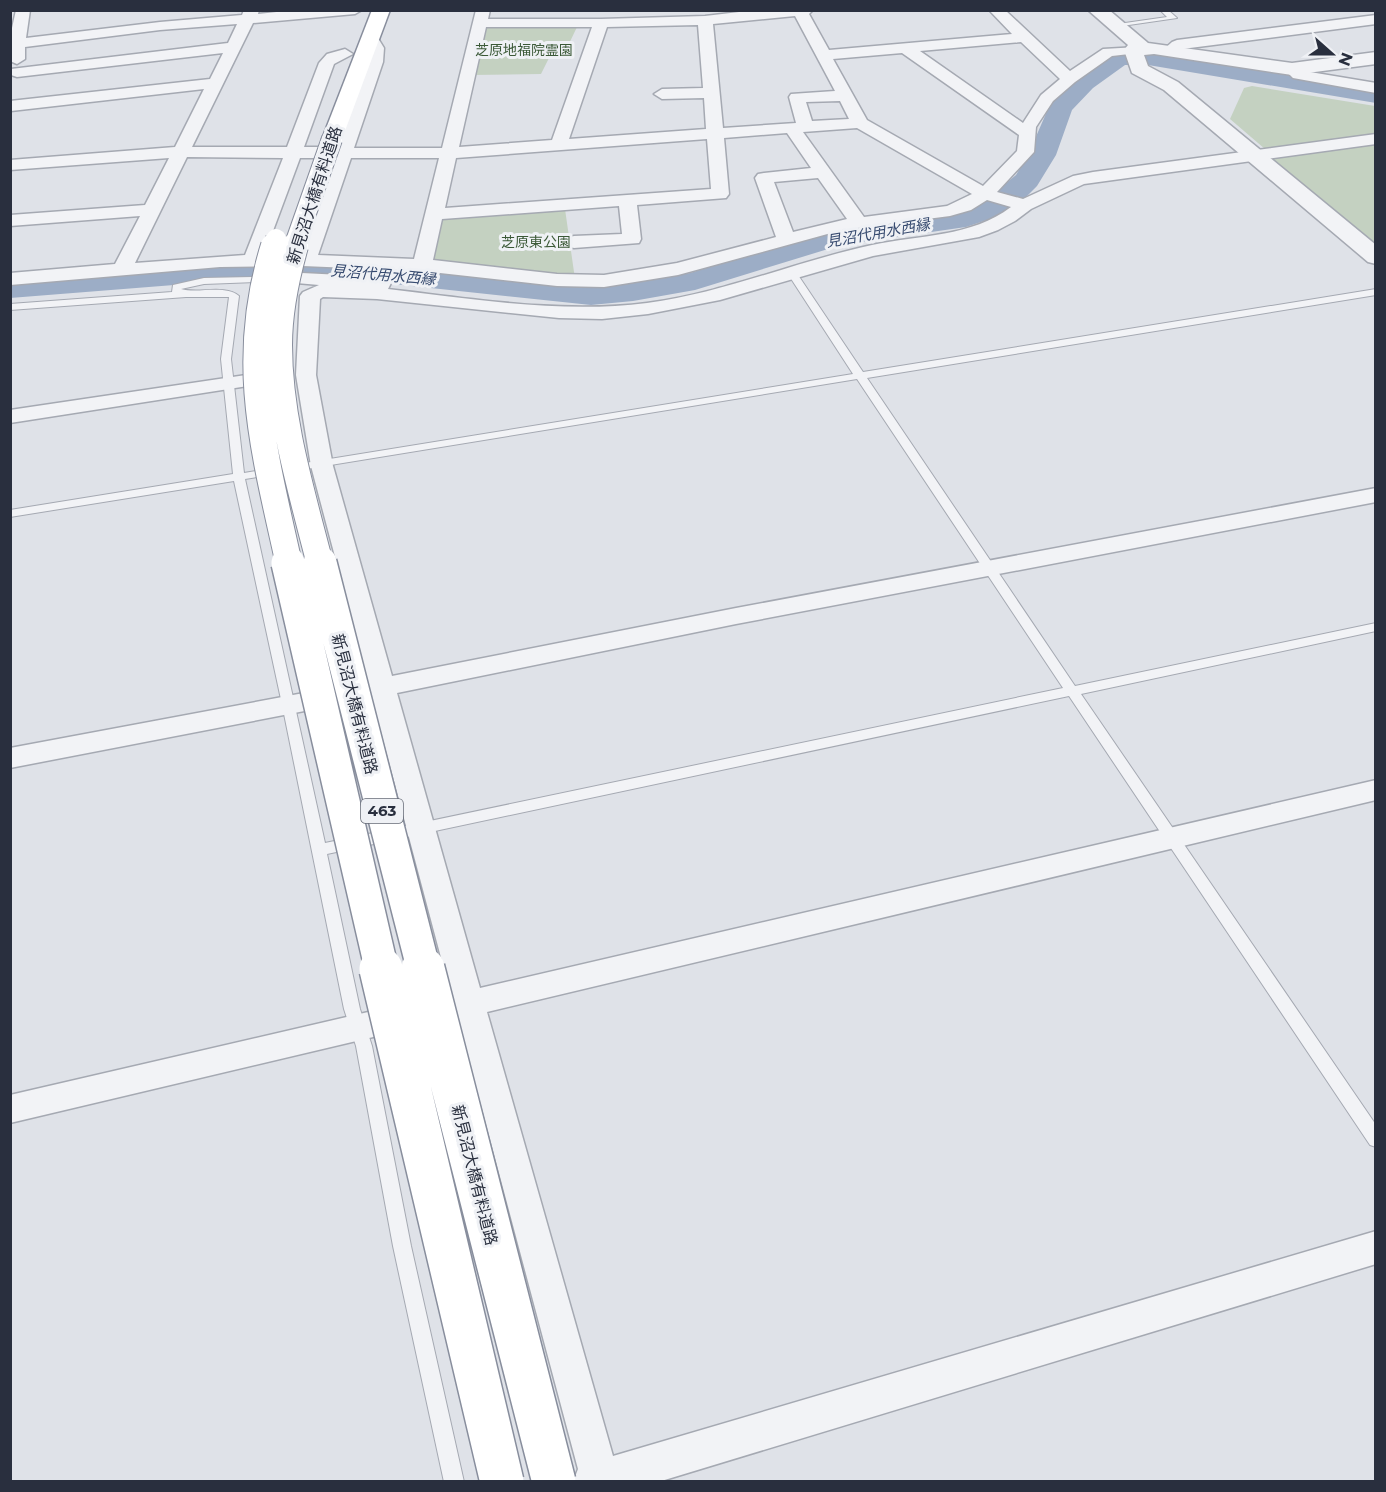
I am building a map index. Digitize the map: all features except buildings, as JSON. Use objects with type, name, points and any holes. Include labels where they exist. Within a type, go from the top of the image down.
[{"type":"highway","name":"463","points":[[348,62],[357,10]]},
{"type":"highway","name":"463","points":[[348,62],[371,38],[381,10]]},
{"type":"highway","name":"新見沼大橋有料道路","points":[[348,62],[321,145],[292,252],[283,305],[279,343],[287,424],[300,490],[554,1482]]},
{"type":"highway","name":"新見沼大橋有料道路","points":[[321,145],[274,245],[257,315],[256,396],[261,439],[328,742],[502,1482]]},
{"type":"street","points":[[23,10],[14,44],[17,88],[11,107],[216,83]]},
{"type":"street","points":[[14,44],[250,15],[357,10]]},
{"type":"street","points":[[422,265],[481,17],[601,24],[705,20],[739,13],[806,10]]},
{"type":"street","points":[[996,10],[1069,79]]},
{"type":"street","points":[[1097,10],[1114,25],[1138,54],[1139,69],[1171,87],[1376,257]]},
{"type":"street","points":[[1366,10],[1376,18]]},
{"type":"street","points":[[800,11],[860,123],[985,194],[1020,204],[1078,180],[1093,177],[1376,139]]},
{"type":"street","points":[[123,268],[250,15]]},
{"type":"street","points":[[1171,50],[1178,45],[1376,18]]},
{"type":"street","points":[[434,214],[720,194],[705,20]]},
{"type":"street","points":[[559,145],[601,24]]},
{"type":"street","points":[[825,55],[1024,37]]},
{"type":"street","points":[[257,260],[321,145],[375,62],[376,48],[371,38]]},
{"type":"street","points":[[17,72],[234,47]]},
{"type":"street","points":[[905,48],[1028,134]]},
{"type":"street","points":[[10,279],[123,268],[257,260],[301,260],[422,265],[581,281],[604,281],[678,269],[786,238],[859,222],[950,211],[965,206],[985,194],[1025,152],[1028,127],[1047,98],[1069,79],[1108,52],[1138,54],[1171,50],[1292,69],[1376,58]]},
{"type":"street","points":[[348,62],[332,57],[327,63],[321,145],[301,260],[292,278],[381,283],[377,293]]},
{"type":"street","points":[[1292,69],[1299,75],[1376,88]]},
{"type":"street","points":[[662,94],[711,93]]},
{"type":"street","points":[[846,96],[797,97],[800,129],[824,172],[859,222]]},
{"type":"street","points":[[10,165],[182,152],[321,145],[448,153],[860,123]]},
{"type":"street","points":[[786,238],[764,178],[824,172]]},
{"type":"street","points":[[574,242],[632,239],[627,200]]},
{"type":"street","points":[[1020,204],[1015,215],[999,224],[974,233],[872,251],[718,293],[618,312],[554,313],[377,293],[319,291],[313,293],[308,308],[306,371],[321,463],[598,1481],[1376,1246]]},
{"type":"street","points":[[567,205],[581,281]]},
{"type":"street","points":[[10,221],[152,210]]},
{"type":"street","points":[[10,417],[228,385],[306,371]]},
{"type":"street","points":[[10,758],[383,687],[736,616],[991,570],[1376,495]]},
{"type":"street","points":[[10,1109],[1376,790]]},
{"type":"lane","points":[[1114,25],[1173,18],[1163,10]]},
{"type":"lane","points":[[186,294],[179,293],[175,290],[176,287],[194,283],[256,280],[257,260]]},
{"type":"lane","points":[[793,274],[858,375],[1376,1140]]},
{"type":"lane","points":[[10,514],[1376,292]]},
{"type":"lane","points":[[10,307],[186,294],[230,294],[234,296],[226,359],[239,477],[357,1027],[364,1046],[402,1246],[454,1482]]},
{"type":"lane","points":[[319,850],[1376,627]]},
{"type":"green space","name":"芝原地福院霊園","points":[[486,26],[577,27],[566,50],[553,50],[541,74],[471,75]]},
{"type":"green space","points":[[1252,86],[1375,106],[1375,136],[1272,150],[1265,149],[1230,119],[1244,88]]},
{"type":"green space","points":[[1375,142],[1375,249],[1265,158]]},
{"type":"green space","name":"芝原東公園","points":[[565,209],[575,279],[432,260],[441,219]]},
{"type":"waterway","name":"見沼代用水西縁","points":[[308,270],[375,273],[591,296],[633,292],[695,281],[837,237],[966,218],[992,209],[1013,194],[1027,180],[1042,155],[1060,108],[1084,83],[1119,58],[1148,58],[1376,95]]},
{"type":"waterway","name":"見沼代用水西縁","points":[[10,289],[250,271]]}]
